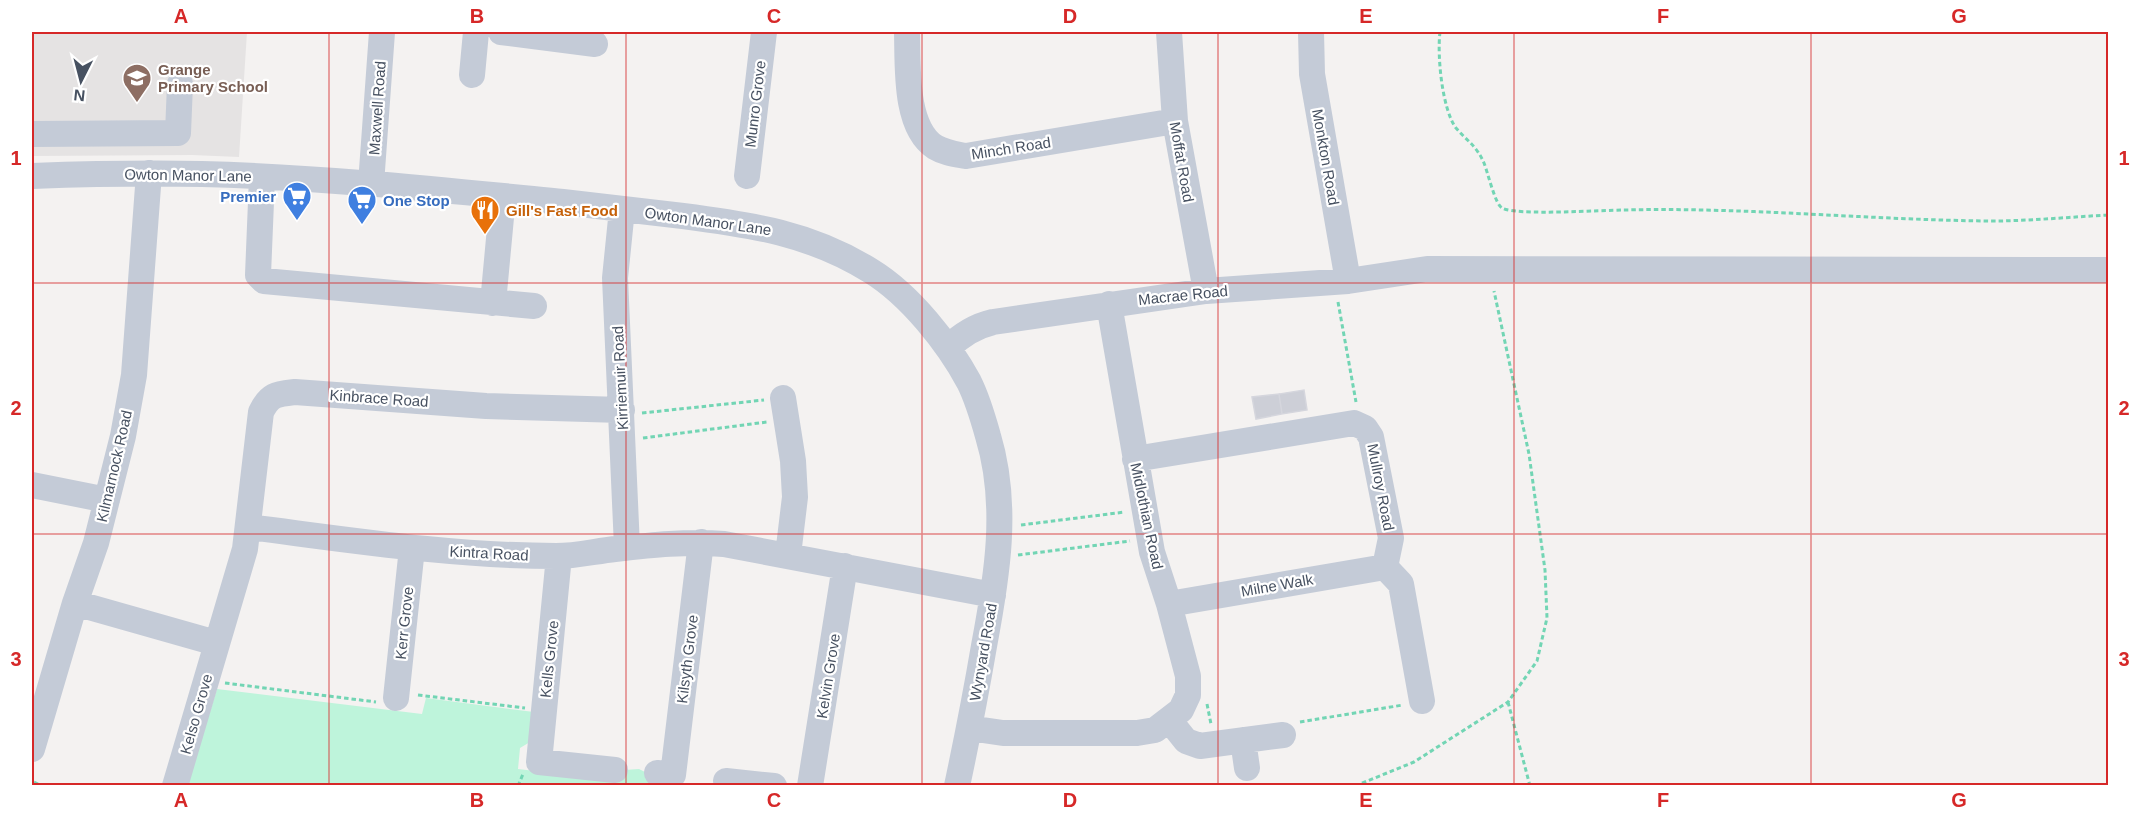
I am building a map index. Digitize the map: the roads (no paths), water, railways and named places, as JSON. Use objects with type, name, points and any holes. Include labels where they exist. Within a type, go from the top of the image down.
[{"type":"street","name":"Maxwell Road","points":[[371,184],[382,32]]},
{"type":"street","points":[[472,75],[476,32]]},
{"type":"street","points":[[501,32],[595,46]]},
{"type":"street","name":"Munro Grove","points":[[747,176],[764,32]]},
{"type":"street","name":"Minch Road","points":[[908,32],[912,109],[916,123],[922,135],[946,153],[966,156],[1174,121]]},
{"type":"street","name":"Moffat Road","points":[[1169,32],[1174,121],[1206,291]]},
{"type":"street","name":"Monkton Road","points":[[1311,32],[1312,74],[1342,282]]},
{"type":"street","points":[[32,134],[178,133],[180,84]]},
{"type":"street","points":[[80,134],[81,175]]},
{"type":"street","name":"Owton Manor Lane","points":[[32,176],[149,173],[371,184],[622,209],[767,228],[809,241],[875,273],[903,297],[948,348],[970,384],[989,438],[1009,521]]},
{"type":"street","name":"Kilmarnock Road","points":[[32,749],[75,603],[96,543],[123,436],[134,375],[149,173]]},
{"type":"street","points":[[262,177],[258,275],[264,281],[534,306]]},
{"type":"street","points":[[493,303],[503,196]]},
{"type":"street","name":"Kirriemuir Road","points":[[622,209],[615,278],[627,548]]},
{"type":"street","name":"Macrae Road","points":[[948,348],[981,325],[1206,291],[1342,282],[1427,269],[2109,270]]},
{"type":"street","name":"Midlothian Road","points":[[1109,304],[1144,510],[1188,676],[1188,694],[1181,710],[1170,721]]},
{"type":"street","name":"Kinbrace Road","points":[[249,527],[261,412],[267,400],[278,394],[295,392],[486,406],[622,412]]},
{"type":"street","points":[[785,408],[795,496],[788,555]]},
{"type":"street","name":"Mullroy Road","points":[[1135,459],[1354,423],[1365,428],[1371,437],[1391,538],[1385,567]]},
{"type":"street","points":[[32,485],[107,500]]},
{"type":"street","name":"Wynyard Road","points":[[957,786],[1009,521]]},
{"type":"street","points":[[75,603],[216,643],[245,549],[249,527]]},
{"type":"street","name":"Kintra Road","points":[[249,527],[412,548],[480,554],[559,556],[701,542],[724,544],[993,595]]},
{"type":"street","name":"Kilsyth Grove","points":[[673,775],[701,542]]},
{"type":"street","name":"Kerr Grove","points":[[396,695],[412,548]]},
{"type":"street","name":"Kells Grove","points":[[559,556],[544,711],[534,761],[615,770]]},
{"type":"street","name":"Kelvin Grove","points":[[810,786],[845,566]]},
{"type":"street","points":[[1385,567],[1401,584],[1422,700]]},
{"type":"street","name":"Milne Walk","points":[[1169,604],[1385,567]]},
{"type":"street","name":"Kelso Grove","points":[[175,786],[216,643]]},
{"type":"street","points":[[969,728],[1003,733],[1137,733],[1155,730],[1170,721],[1186,741],[1200,746],[1243,740],[1289,729]]},
{"type":"street","points":[[1243,740],[1247,768]]},
{"type":"street","points":[[726,781],[774,786]]},
{"type":"place","name":"Grange Primary School","points":[[137,104]]},
{"type":"place","name":"Premier","points":[[297,222]]},
{"type":"place","name":"One Stop","points":[[362,226]]},
{"type":"place","name":"Gill's Fast Food","points":[[485,236]]}]
